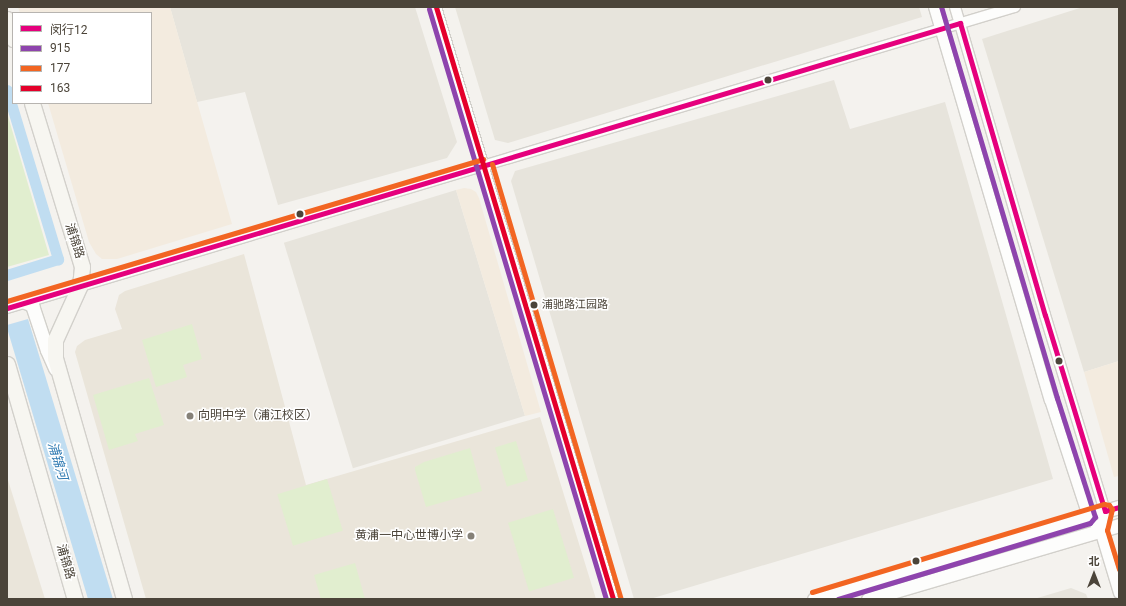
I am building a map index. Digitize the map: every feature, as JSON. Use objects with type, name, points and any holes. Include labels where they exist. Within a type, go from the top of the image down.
[{"type":"main road","points":[[7,19],[12,36]]},
{"type":"main road","name":"浦锦路","points":[[32,104],[82,267],[80,285],[54,340],[55,358],[59,377],[124,599]]},
{"type":"main road","name":"浦锦路","points":[[7,364],[75,599]]},
{"type":"street","points":[[436,7],[485,166],[613,599]]},
{"type":"street","points":[[934,7],[1050,400],[1088,516],[1100,530],[1119,593]]},
{"type":"street","points":[[955,7],[1043,307],[1105,511],[1100,530]]},
{"type":"street","points":[[7,308],[1015,7]]},
{"type":"street","name":"浦锦路","points":[[25,302],[32,305],[47,350],[59,377]]},
{"type":"street","points":[[814,599],[1119,507]]},
{"type":"street","points":[[868,599],[1119,525]]},
{"type":"shaded area","points":[[18,7],[170,7],[232,224],[117,259],[102,259],[96,254],[89,242],[48,104],[152,104],[152,12],[20,12]]},
{"type":"shaded area","points":[[170,7],[415,7],[457,142],[447,158],[278,205],[245,92],[197,102]]},
{"type":"shaded area","points":[[455,7],[919,7],[922,17],[508,143],[495,140]]},
{"type":"shaded area","points":[[1083,7],[1119,7],[1119,361],[1084,372],[982,39]]},
{"type":"shaded area","points":[[834,80],[850,129],[945,102],[1053,479],[650,599],[634,599],[511,181],[515,171]]},
{"type":"shaded area","points":[[464,188],[471,189],[476,192],[479,198],[541,412],[525,416],[456,190]]},
{"type":"shaded area","points":[[456,190],[525,416],[353,468],[284,243]]},
{"type":"shaded area","name":"向明中学（浦江校区）","points":[[244,254],[306,485],[540,417],[596,599],[146,599],[75,352],[77,346],[85,340],[122,329],[115,309],[119,295],[125,291]]},
{"type":"shaded area","points":[[1119,361],[1119,476],[1114,477],[1084,372]]},
{"type":"shaded area","points":[[7,477],[31,554],[45,599],[7,599]]},
{"type":"shaded area","points":[[1071,588],[1086,594],[1088,599],[1034,599]]},
{"type":"green space","points":[[7,113],[49,255],[7,267]]},
{"type":"green space","points":[[192,324],[202,359],[183,365],[187,377],[156,387],[142,340]]},
{"type":"green space","points":[[149,378],[164,425],[135,434],[138,441],[109,450],[93,395]]},
{"type":"green space","points":[[516,441],[528,480],[507,487],[495,447]]},
{"type":"green space","points":[[470,448],[482,491],[426,507],[415,467],[424,462]]},
{"type":"green space","points":[[327,479],[343,531],[293,546],[277,494]]},
{"type":"green space","points":[[553,509],[574,578],[529,592],[508,523]]},
{"type":"green space","points":[[355,563],[365,599],[321,599],[314,575]]},
{"type":"water","name":"浦锦河","points":[[28,319],[113,599],[88,599],[7,328],[7,325]]},
{"type":"waterway","points":[[7,90],[58,259],[7,275]]},
{"type":"transit line","name":"163","points":[[436,7],[613,599]]},
{"type":"transit line","name":"915","points":[[838,599],[1090,523],[1095,517],[1057,398],[941,7]]},
{"type":"transit line","name":"915","points":[[429,9],[606,599]]},
{"type":"transit line","name":"闵行12","points":[[7,308],[960,23],[1045,315],[1105,511],[1119,507]]},
{"type":"transit line","name":"177","points":[[7,301],[483,159]]},
{"type":"transit line","name":"177","points":[[492,164],[620,597]]},
{"type":"transit line","name":"177","points":[[812,592],[1104,504],[1109,505],[1112,509],[1107,530],[1119,569]]},
{"type":"place","name":"浦驰路江园路","points":[[534,305]]},
{"type":"place","name":"向明中学（浦江校区）","points":[[190,416]]},
{"type":"place","name":"黄浦一中心世博小学","points":[[471,536]]}]
